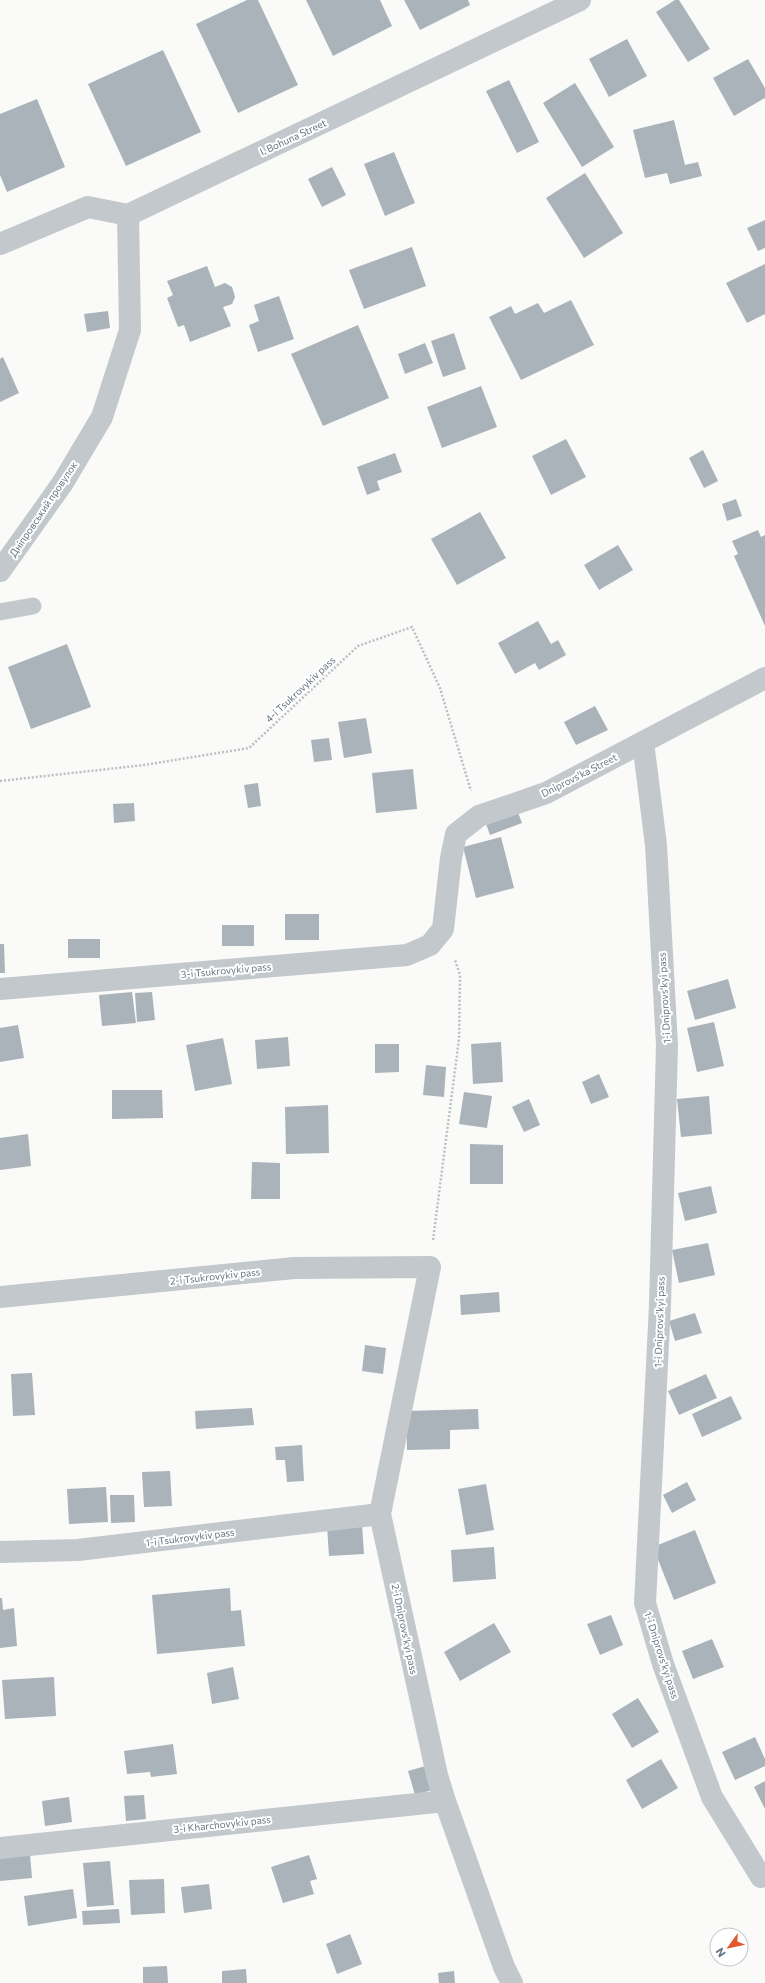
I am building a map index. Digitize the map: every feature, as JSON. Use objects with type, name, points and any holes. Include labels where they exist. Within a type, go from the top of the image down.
[{"type":"street","name":"I. Bohuna Street","points":[[128,215],[580,0]]},
{"type":"street","points":[[0,244],[88,207],[128,215]]},
{"type":"street","name":"Дніпровський провулок","points":[[0,571],[62,484],[102,417],[130,330],[128,215]]},
{"type":"street","name":"Dniprovs'ka Street","points":[[443,929],[451,858],[456,834],[479,816],[546,793],[765,678]]},
{"type":"street","name":"1-i Dniprovs'kyi pass","points":[[643,742],[656,845],[667,1045],[660,1305],[645,1604],[663,1664],[712,1797],[761,1877]]},
{"type":"street","name":"3-i Tsukrovykiv pass","points":[[0,989],[407,955],[430,945],[443,929]]},
{"type":"street","name":"2-i Tsukrovykiv pass","points":[[0,1297],[294,1268],[430,1267]]},
{"type":"street","name":"2-i Dniprovs'kyi pass","points":[[430,1267],[380,1514],[437,1775],[504,1967],[512,1983]]},
{"type":"street","name":"1-i Tsukrovykiv pass","points":[[0,1552],[78,1550],[380,1514]]},
{"type":"street","name":"3-i Kharchovykiv pass","points":[[0,1848],[445,1801]]},
{"type":"lane","points":[[0,612],[33,606]]},
{"type":"path","name":"4-i Tsukrovykiv pass","points":[[0,781],[144,764],[249,748],[358,646],[412,627],[440,688],[479,816]]},
{"type":"path","points":[[430,1267],[459,1039],[460,975],[443,929]]},
{"type":"building","points":[[247,0],[258,0],[298,85],[238,113],[196,24]]},
{"type":"building","points":[[306,0],[380,0],[392,26],[333,56]]},
{"type":"building","points":[[404,0],[468,0],[470,5],[420,30]]},
{"type":"building","points":[[675,0],[679,0],[710,49],[688,62],[656,12]]},
{"type":"building","points":[[627,39],[647,76],[609,97],[589,59]]},
{"type":"building","points":[[163,50],[201,132],[126,166],[88,84]]},
{"type":"building","points":[[748,59],[765,88],[765,98],[734,116],[713,78]]},
{"type":"building","points":[[509,80],[539,142],[517,153],[486,91]]},
{"type":"building","points":[[575,83],[614,147],[582,167],[543,103]]},
{"type":"building","points":[[37,99],[65,167],[7,192],[0,175],[0,114]]},
{"type":"building","points":[[674,120],[685,165],[698,162],[702,176],[670,184],[667,173],[645,178],[633,130]]},
{"type":"building","points":[[394,152],[415,203],[385,216],[364,164]]},
{"type":"building","points":[[332,167],[346,195],[322,207],[308,179]]},
{"type":"building","points":[[585,173],[623,233],[584,258],[546,198]]},
{"type":"building","points":[[765,220],[765,248],[758,251],[747,228]]},
{"type":"building","points":[[412,247],[426,286],[364,309],[349,270]]},
{"type":"building","points":[[765,264],[765,314],[747,323],[726,283]]},
{"type":"building","points":[[207,266],[215,287],[225,283],[232,287],[235,297],[232,304],[223,307],[231,326],[190,342],[184,325],[178,327],[167,298],[173,295],[167,281]]},
{"type":"building","points":[[279,296],[294,339],[258,352],[249,325],[259,321],[254,305]]},
{"type":"building","points":[[571,300],[594,345],[521,380],[489,317],[511,306],[515,314],[538,303],[544,313]]},
{"type":"building","points":[[108,311],[110,328],[87,332],[84,314]]},
{"type":"building","points":[[358,325],[389,398],[323,426],[291,354]]},
{"type":"building","points":[[454,333],[466,369],[443,377],[431,341]]},
{"type":"building","points":[[425,343],[433,363],[405,374],[398,354]]},
{"type":"building","points":[[3,357],[19,393],[0,402],[0,359]]},
{"type":"building","points":[[481,386],[497,427],[442,448],[427,407]]},
{"type":"building","points":[[566,439],[586,477],[551,495],[532,456]]},
{"type":"building","points":[[703,450],[718,481],[704,488],[689,458]]},
{"type":"building","points":[[395,453],[402,472],[377,481],[380,490],[367,495],[357,467]]},
{"type":"building","points":[[736,499],[742,516],[727,521],[722,504]]},
{"type":"building","points":[[480,512],[506,558],[457,585],[431,539]]},
{"type":"building","points":[[758,530],[761,537],[765,535],[765,626],[734,556],[738,554],[732,541]]},
{"type":"building","points":[[618,545],[633,570],[599,590],[584,565]]},
{"type":"building","points":[[538,621],[551,644],[558,640],[566,655],[539,670],[535,663],[515,674],[498,643]]},
{"type":"building","points":[[67,644],[91,707],[31,729],[8,667]]},
{"type":"building","points":[[595,706],[608,730],[576,745],[564,722]]},
{"type":"building","points":[[366,718],[372,753],[344,758],[338,722]]},
{"type":"building","points":[[329,738],[332,760],[314,762],[311,740]]},
{"type":"building","points":[[413,769],[417,809],[376,813],[372,773]]},
{"type":"building","points":[[258,783],[261,806],[248,808],[244,785]]},
{"type":"building","points":[[134,803],[135,821],[114,823],[113,804]]},
{"type":"building","points":[[517,810],[522,823],[490,835],[485,821]]},
{"type":"building","points":[[501,837],[514,888],[476,898],[463,847]]},
{"type":"building","points":[[285,914],[319,914],[319,940],[285,940]]},
{"type":"building","points":[[222,925],[254,925],[254,946],[222,946]]},
{"type":"building","points":[[68,939],[100,939],[100,958],[68,958]]},
{"type":"building","points":[[0,944],[4,944],[5,973],[0,973]]},
{"type":"building","points":[[728,979],[736,1008],[695,1020],[687,991]]},
{"type":"building","points":[[132,992],[136,1023],[102,1026],[99,995]]},
{"type":"building","points":[[152,992],[155,1020],[137,1022],[135,993]]},
{"type":"building","points":[[714,1022],[724,1066],[697,1072],[687,1028]]},
{"type":"building","points":[[18,1025],[24,1058],[0,1062],[0,1028]]},
{"type":"building","points":[[288,1037],[290,1066],[257,1069],[255,1040]]},
{"type":"building","points":[[223,1038],[232,1084],[195,1091],[186,1045]]},
{"type":"building","points":[[501,1042],[503,1082],[473,1084],[471,1044]]},
{"type":"building","points":[[375,1044],[399,1044],[399,1072],[375,1073]]},
{"type":"building","points":[[426,1065],[446,1067],[444,1097],[423,1095]]},
{"type":"building","points":[[599,1074],[609,1097],[591,1104],[582,1082]]},
{"type":"building","points":[[112,1090],[162,1090],[163,1118],[112,1119]]},
{"type":"building","points":[[464,1092],[492,1096],[487,1128],[459,1124]]},
{"type":"building","points":[[709,1096],[712,1134],[681,1137],[677,1099]]},
{"type":"building","points":[[529,1099],[540,1125],[524,1132],[512,1107]]},
{"type":"building","points":[[328,1105],[329,1153],[286,1154],[285,1107]]},
{"type":"building","points":[[28,1134],[31,1166],[0,1170],[0,1138]]},
{"type":"building","points":[[470,1144],[503,1145],[503,1184],[470,1184]]},
{"type":"building","points":[[252,1162],[280,1163],[280,1199],[251,1199]]},
{"type":"building","points":[[711,1186],[717,1213],[685,1221],[678,1193]]},
{"type":"building","points":[[708,1243],[715,1275],[679,1283],[672,1250]]},
{"type":"building","points":[[499,1292],[500,1312],[461,1315],[460,1295]]},
{"type":"building","points":[[695,1313],[702,1333],[675,1341],[669,1321]]},
{"type":"building","points":[[365,1345],[386,1348],[383,1374],[362,1371]]},
{"type":"building","points":[[32,1373],[35,1415],[13,1416],[11,1374]]},
{"type":"building","points":[[706,1374],[717,1398],[679,1415],[668,1391]]},
{"type":"building","points":[[731,1396],[742,1419],[702,1437],[692,1414]]},
{"type":"building","points":[[252,1408],[254,1425],[196,1429],[195,1411]]},
{"type":"building","points":[[478,1409],[479,1429],[450,1430],[450,1449],[407,1450],[406,1411]]},
{"type":"building","points":[[302,1445],[304,1481],[287,1482],[285,1460],[276,1460],[275,1447]]},
{"type":"building","points":[[170,1471],[172,1506],[144,1507],[142,1472]]},
{"type":"building","points":[[687,1482],[696,1500],[672,1513],[663,1495]]},
{"type":"building","points":[[486,1484],[494,1530],[466,1535],[458,1489]]},
{"type":"building","points":[[106,1487],[108,1522],[69,1524],[67,1489]]},
{"type":"building","points":[[110,1495],[134,1495],[135,1522],[111,1523]]},
{"type":"building","points":[[362,1524],[364,1554],[329,1556],[327,1526]]},
{"type":"building","points":[[695,1530],[716,1583],[674,1600],[653,1547]]},
{"type":"building","points":[[494,1547],[496,1579],[453,1582],[451,1550]]},
{"type":"building","points":[[230,1588],[231,1611],[241,1610],[245,1646],[157,1654],[152,1595]]},
{"type":"building","points":[[0,1598],[2,1598],[3,1610],[14,1608],[17,1646],[0,1648]]},
{"type":"building","points":[[611,1615],[623,1645],[600,1655],[587,1624]]},
{"type":"building","points":[[494,1623],[511,1652],[460,1681],[444,1652]]},
{"type":"building","points":[[712,1639],[724,1667],[693,1679],[682,1651]]},
{"type":"building","points":[[233,1667],[239,1699],[212,1704],[207,1673]]},
{"type":"building","points":[[54,1677],[56,1716],[5,1719],[2,1680]]},
{"type":"building","points":[[638,1698],[659,1732],[632,1748],[612,1714]]},
{"type":"building","points":[[755,1737],[765,1759],[765,1766],[735,1780],[722,1752]]},
{"type":"building","points":[[173,1744],[177,1774],[151,1777],[150,1772],[127,1774],[124,1751]]},
{"type":"building","points":[[661,1759],[678,1788],[642,1809],[626,1780]]},
{"type":"building","points":[[429,1765],[435,1789],[415,1795],[408,1771]]},
{"type":"building","points":[[765,1781],[765,1809],[754,1787]]},
{"type":"building","points":[[144,1795],[146,1819],[126,1821],[124,1796]]},
{"type":"building","points":[[69,1797],[72,1822],[45,1826],[42,1801]]},
{"type":"building","points":[[30,1854],[32,1878],[0,1881],[0,1857]]},
{"type":"building","points":[[309,1855],[317,1879],[310,1881],[314,1894],[283,1903],[271,1867]]},
{"type":"building","points":[[110,1861],[114,1905],[87,1907],[83,1863]]},
{"type":"building","points":[[164,1879],[165,1913],[131,1915],[129,1880]]},
{"type":"building","points":[[209,1884],[212,1909],[184,1913],[181,1887]]},
{"type":"building","points":[[73,1889],[77,1918],[28,1926],[24,1896]]},
{"type":"building","points":[[119,1909],[120,1923],[83,1925],[82,1911]]},
{"type":"building","points":[[350,1934],[362,1964],[337,1974],[326,1944]]},
{"type":"building","points":[[167,1966],[168,1983],[143,1983],[143,1967]]},
{"type":"building","points":[[246,1969],[247,1983],[222,1983],[222,1971]]},
{"type":"building","points":[[454,1971],[455,1983],[439,1983],[438,1973]]}]
